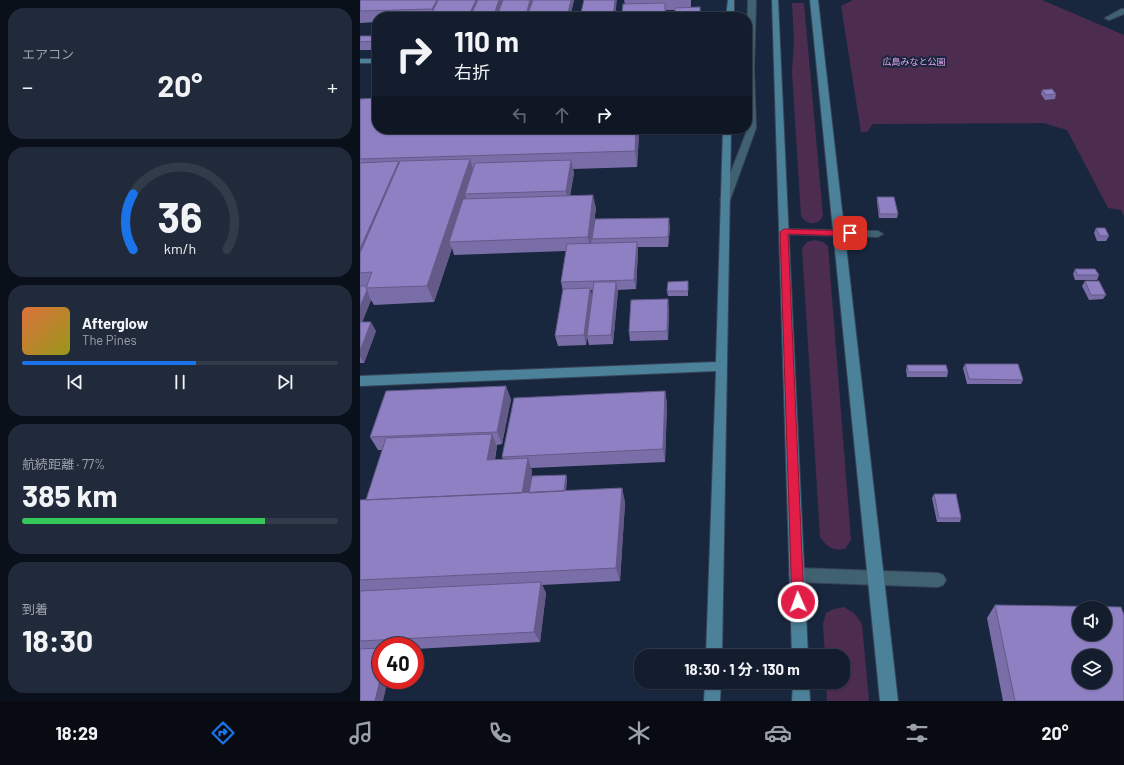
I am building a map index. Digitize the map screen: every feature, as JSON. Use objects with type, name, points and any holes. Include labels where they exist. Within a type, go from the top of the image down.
[{"type":"street","points":[[730,12],[731,0]]},
{"type":"street","points":[[752,0],[752,12]]},
{"type":"street","points":[[775,0],[800,649]]},
{"type":"street","points":[[814,0],[889,701]]},
{"type":"street","points":[[1109,18],[1124,11]]},
{"type":"street","points":[[360,61],[372,61]]},
{"type":"street","points":[[714,649],[722,366],[726,134]]},
{"type":"street","points":[[725,200],[750,134]]},
{"type":"street","points":[[784,232],[878,234]]},
{"type":"street","points":[[360,381],[722,366]]},
{"type":"street","points":[[797,575],[938,580]]},
{"type":"street","points":[[712,701],[713,689]]},
{"type":"street","points":[[801,689],[801,701]]},
{"type":"green space","name":"広島みなと公園","points":[[853,0],[1042,0],[1124,35],[1124,216],[1121,210],[1108,208],[1067,130],[1043,123],[873,124],[867,132],[861,132],[841,6]]},
{"type":"green space","points":[[792,3],[804,3],[823,216],[815,223],[809,223],[801,216],[792,72],[794,41]]},
{"type":"green space","points":[[815,240],[823,242],[828,246],[851,540],[845,549],[830,548],[820,537],[802,248],[807,242]]},
{"type":"green space","points":[[844,607],[854,613],[862,624],[869,701],[827,701],[826,689],[850,689],[850,649],[825,649],[823,624],[826,613],[834,609]]},
{"type":"building","points":[[360,0],[437,0],[432,9],[360,11]]},
{"type":"building","points":[[438,0],[476,0],[470,12],[432,12]]},
{"type":"building","points":[[478,0],[499,0],[495,12],[472,12]]},
{"type":"building","points":[[503,0],[530,0],[527,12],[498,12]]},
{"type":"building","points":[[533,0],[571,0],[568,12],[529,12]]},
{"type":"building","points":[[584,0],[615,0],[614,12],[581,12]]},
{"type":"building","points":[[665,3],[665,12],[622,12],[623,4]]},
{"type":"building","points":[[700,7],[700,12],[675,12],[675,8]]},
{"type":"building","points":[[360,36],[372,36],[372,41],[360,42]]},
{"type":"building","points":[[1052,89],[1056,94],[1046,95],[1042,90]]},
{"type":"building","points":[[372,98],[372,134],[636,134],[635,151],[360,159],[360,99]]},
{"type":"building","points":[[470,159],[427,286],[366,288],[372,272],[360,273],[360,253],[400,161]]},
{"type":"building","points":[[571,160],[566,191],[465,194],[475,163]]},
{"type":"building","points":[[399,161],[360,249],[360,163]]},
{"type":"building","points":[[593,195],[588,237],[449,242],[463,199]]},
{"type":"building","points":[[877,197],[894,197],[898,214],[880,214]]},
{"type":"building","points":[[669,218],[668,237],[592,239],[595,219]]},
{"type":"building","points":[[1096,228],[1105,228],[1109,236],[1100,236]]},
{"type":"building","points":[[637,242],[634,280],[561,282],[567,244]]},
{"type":"building","points":[[1075,269],[1095,269],[1099,275],[1077,275]]},
{"type":"building","points":[[688,281],[688,291],[667,291],[668,282]]},
{"type":"building","points":[[1085,281],[1099,281],[1106,295],[1091,295]]},
{"type":"building","points":[[594,282],[616,282],[611,335],[587,336]]},
{"type":"building","points":[[360,286],[367,286],[367,290],[360,307]]},
{"type":"building","points":[[590,288],[584,335],[555,336],[563,289]]},
{"type":"building","points":[[668,299],[667,331],[629,332],[631,300]]},
{"type":"building","points":[[360,322],[371,322],[360,351]]},
{"type":"building","points":[[965,364],[1018,364],[1023,380],[969,379]]},
{"type":"building","points":[[907,365],[946,365],[948,372],[908,372]]},
{"type":"building","points":[[506,386],[497,432],[370,437],[386,391]]},
{"type":"building","points":[[665,391],[663,449],[502,457],[514,398]]},
{"type":"building","points":[[492,434],[487,460],[528,458],[522,493],[366,500],[386,438]]},
{"type":"building","points":[[566,475],[564,491],[529,493],[532,476]]},
{"type":"building","points":[[622,488],[616,568],[360,580],[360,500]]},
{"type":"building","points":[[934,494],[956,494],[961,518],[939,518]]},
{"type":"building","points":[[541,582],[534,632],[424,638],[372,637],[372,640],[360,641],[360,591]]},
{"type":"building","points":[[995,605],[1072,606],[1072,641],[1112,641],[1112,607],[1121,607],[1124,615],[1124,701],[1015,701]]},
{"type":"building","points":[[372,648],[372,689],[378,689],[375,701],[360,701],[360,649]]},
{"type":"route","points":[[798,602],[784,232],[850,233]]}]
